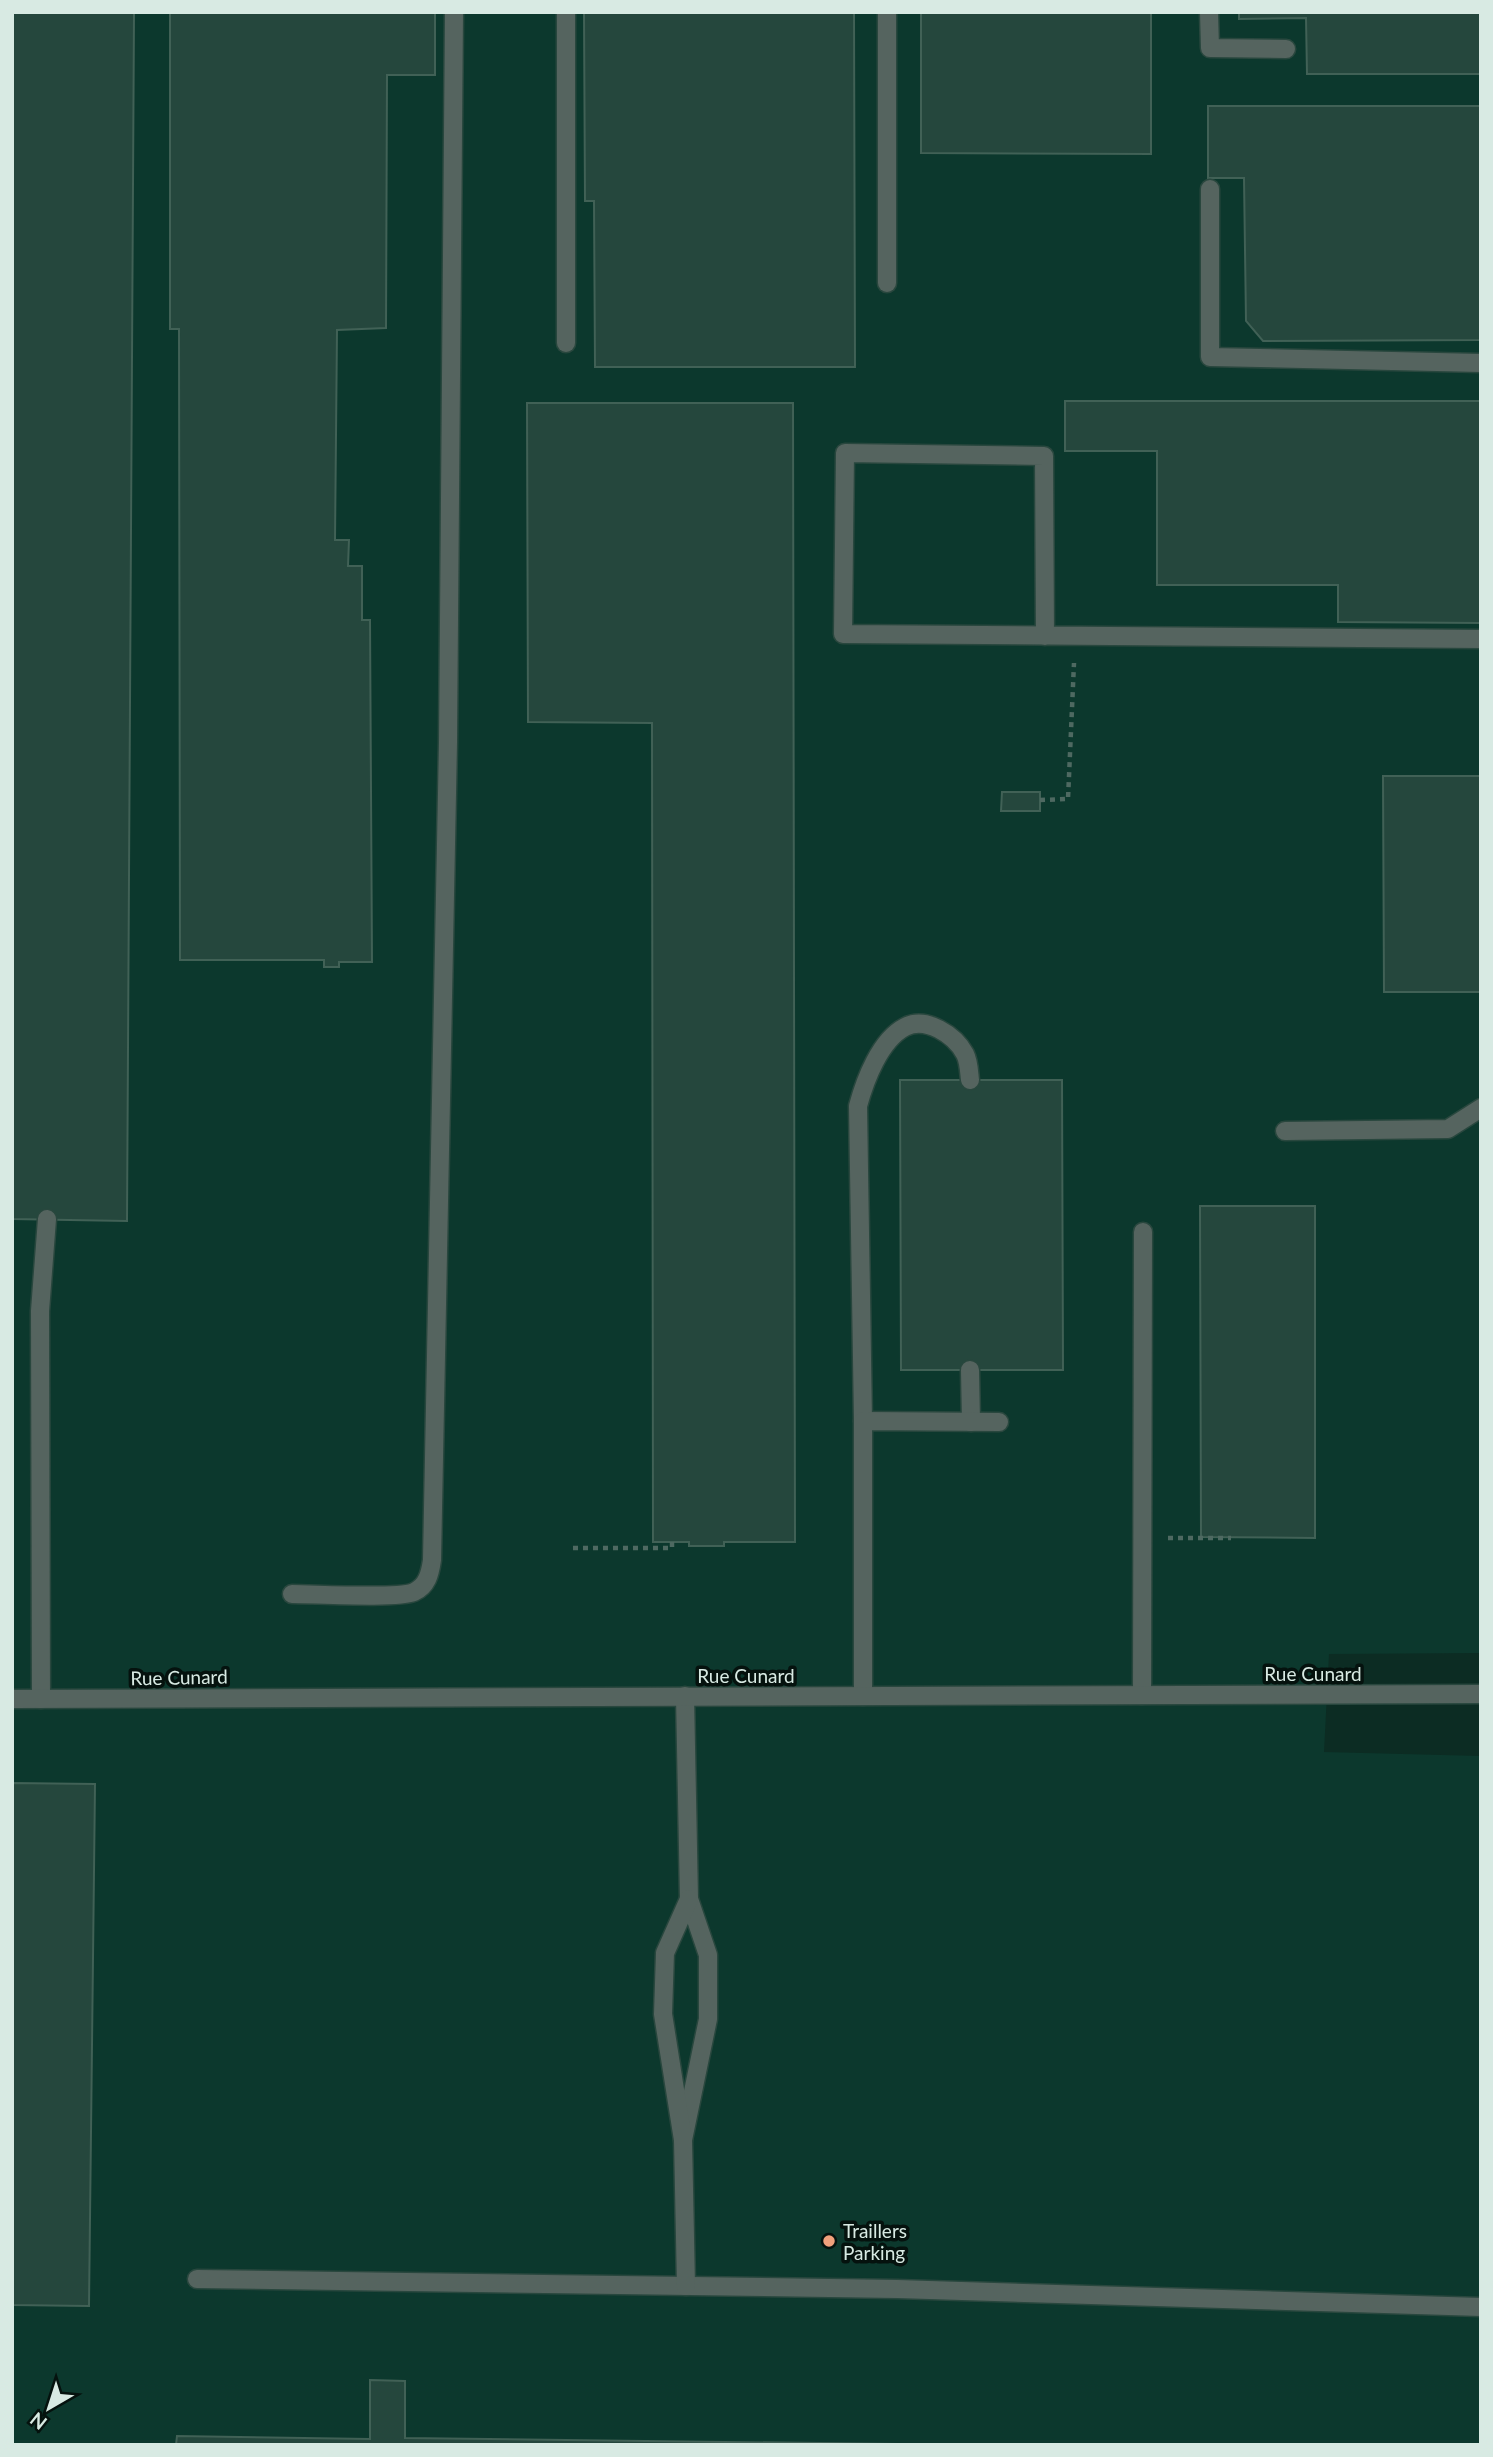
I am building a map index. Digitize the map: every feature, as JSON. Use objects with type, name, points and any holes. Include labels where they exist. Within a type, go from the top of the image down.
[{"type":"street","points":[[292,1594],[406,1595],[423,1586],[432,1560],[448,742],[454,12]]},
{"type":"street","points":[[566,12],[566,342]]},
{"type":"street","points":[[887,12],[887,283]]},
{"type":"street","points":[[1209,12],[1210,48],[1286,49]]},
{"type":"street","points":[[1210,189],[1210,358],[1481,363]]},
{"type":"street","points":[[1045,636],[1044,456],[845,453],[843,634],[1045,636],[1481,639]]},
{"type":"street","points":[[863,1696],[863,1421],[858,1106],[862,1090],[881,1052],[905,1027],[917,1023],[932,1026],[956,1042],[965,1054],[970,1080]]},
{"type":"street","points":[[1285,1131],[1448,1129],[1481,1108]]},
{"type":"street","points":[[41,1699],[40,1311],[47,1219]]},
{"type":"street","points":[[1142,1695],[1143,1232]]},
{"type":"street","points":[[970,1370],[971,1422]]},
{"type":"street","points":[[863,1421],[999,1422]]},
{"type":"street","name":"Rue Cunard","points":[[12,1699],[1481,1694]]},
{"type":"street","points":[[683,2140],[708,2019],[708,1955],[689,1899],[685,1696]]},
{"type":"street","points":[[686,2286],[683,2140],[663,2014],[665,1953],[689,1899]]},
{"type":"street","points":[[197,2279],[925,2290],[1481,2307]]},
{"type":"path","points":[[1040,800],[1068,799],[1075,636]]},
{"type":"path","points":[[1201,1537],[1231,1538]]},
{"type":"path","points":[[573,1548],[672,1548],[672,1542]]},
{"type":"shaded area","points":[[12,12],[1481,12],[1481,1653],[1329,1654],[1324,1752],[1481,1756],[1481,2445],[12,2445]]},
{"type":"building","points":[[12,12],[134,12],[127,1221],[12,1219]]},
{"type":"building","points":[[170,12],[435,12],[435,75],[387,75],[386,328],[337,330],[335,540],[349,540],[348,566],[362,566],[362,620],[370,620],[372,962],[339,962],[339,967],[324,967],[324,960],[180,960],[179,329],[170,329]]},
{"type":"building","points":[[584,12],[854,12],[855,367],[595,367],[594,201],[585,201]]},
{"type":"building","points":[[921,12],[1151,12],[1151,154],[921,153]]},
{"type":"building","points":[[1239,12],[1481,12],[1481,74],[1307,74],[1306,18],[1239,19]]},
{"type":"building","points":[[1208,106],[1481,106],[1481,340],[1263,341],[1246,321],[1244,178],[1208,178]]},
{"type":"building","points":[[1065,401],[1481,401],[1481,623],[1338,622],[1338,585],[1157,585],[1157,451],[1065,451]]},
{"type":"building","points":[[527,403],[793,403],[795,1542],[724,1542],[724,1546],[689,1546],[689,1542],[653,1542],[652,723],[528,722]]},
{"type":"building","points":[[1383,776],[1481,776],[1481,992],[1384,992]]},
{"type":"building","points":[[1002,792],[1040,792],[1040,811],[1001,811]]},
{"type":"building","points":[[900,1080],[1062,1080],[1063,1370],[901,1370]]},
{"type":"building","points":[[1200,1206],[1315,1206],[1315,1538],[1201,1537]]},
{"type":"building","points":[[12,1783],[95,1784],[89,2306],[12,2305]]},
{"type":"building","points":[[370,2380],[405,2381],[405,2438],[977,2445],[176,2445],[177,2436],[370,2439]]},
{"type":"place","name":"Traillers Parking","points":[[829,2241]]}]
